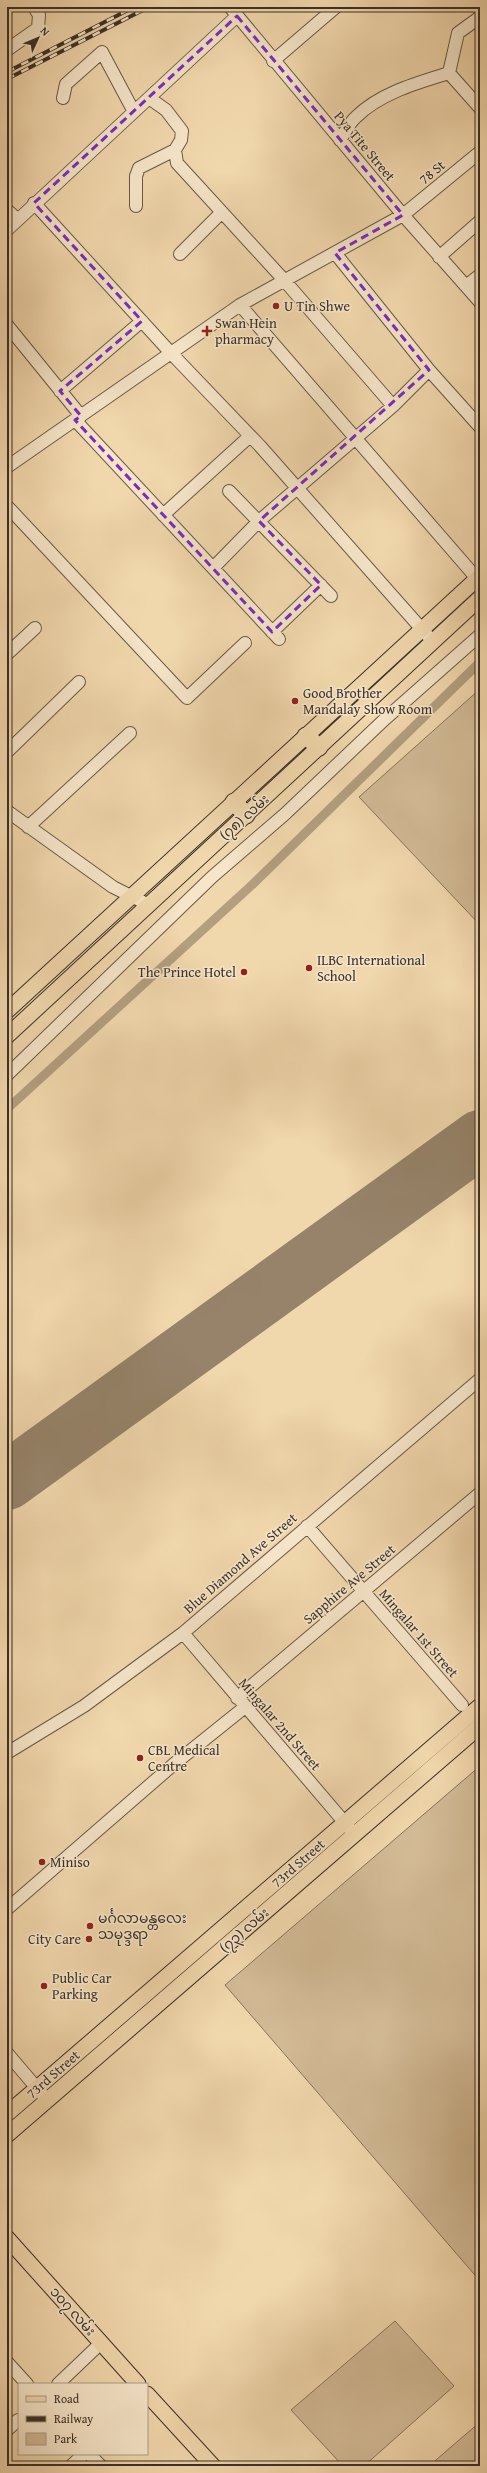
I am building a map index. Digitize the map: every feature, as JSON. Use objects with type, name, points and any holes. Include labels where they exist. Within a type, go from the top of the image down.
[{"type":"highway","points":[[306,736],[319,747]]},
{"type":"highway","points":[[234,802],[246,815]]},
{"type":"main road","name":"(၇၈) လမ်း","points":[[7,1011],[129,896],[479,579]]},
{"type":"main road","name":"(၇၈) လမ်း","points":[[7,1036],[147,904],[434,643],[480,598]]},
{"type":"main road","name":"73rd Street","points":[[7,2114],[480,1706]]},
{"type":"main road","name":"(၇၃) လမ်း","points":[[7,2135],[480,1726]]},
{"type":"main road","name":"၁၀၇ လမ်း","points":[[7,2238],[137,2383]]},
{"type":"main road","points":[[148,2395],[213,2466]]},
{"type":"street","points":[[7,50],[38,28],[39,16],[34,7]]},
{"type":"street","points":[[273,61],[336,7]]},
{"type":"street","points":[[7,230],[34,202],[149,98],[233,12]]},
{"type":"street","name":"Pya Tite Street","points":[[233,12],[403,215],[480,302]]},
{"type":"street","points":[[449,73],[458,34],[480,17]]},
{"type":"street","points":[[63,98],[66,84],[102,52],[134,112]]},
{"type":"street","points":[[449,73],[480,108]]},
{"type":"street","points":[[340,140],[354,119],[370,104],[412,84],[449,73]]},
{"type":"street","points":[[136,206],[136,176],[139,168],[175,150],[181,140],[182,131],[166,110],[149,98]]},
{"type":"street","points":[[175,150],[177,163],[284,280],[393,406]]},
{"type":"street","name":"78 St","points":[[7,467],[170,352],[240,305],[403,215],[480,152]]},
{"type":"street","points":[[34,202],[170,352],[250,436],[434,643]]},
{"type":"street","points":[[7,210],[17,219]]},
{"type":"street","points":[[180,254],[221,212]]},
{"type":"street","points":[[439,257],[480,222]]},
{"type":"street","points":[[335,253],[429,370],[480,427]]},
{"type":"street","points":[[466,286],[480,274]]},
{"type":"street","points":[[240,305],[355,439],[479,579]]},
{"type":"street","points":[[60,391],[142,321]]},
{"type":"street","points":[[7,325],[60,391],[78,418],[163,515],[275,636],[321,585]]},
{"type":"street","points":[[213,568],[259,521],[393,406],[429,370]]},
{"type":"street","points":[[163,515],[250,436]]},
{"type":"street","points":[[229,491],[331,596]]},
{"type":"street","points":[[7,506],[187,698],[245,643]]},
{"type":"street","points":[[7,654],[35,628]]},
{"type":"street","points":[[7,1075],[212,877],[285,814],[385,719],[480,635]]},
{"type":"street","points":[[7,752],[79,682]]},
{"type":"street","points":[[28,827],[130,733]]},
{"type":"street","points":[[7,811],[129,896],[147,904]]},
{"type":"street","name":"Blue Diamond Ave Street","points":[[7,1753],[84,1706],[183,1633],[480,1379]]},
{"type":"street","name":"Sapphire Ave Street","points":[[7,1909],[174,1764],[363,1591],[480,1493]]},
{"type":"street","name":"Mingalar 1st Street","points":[[307,1526],[462,1705]]},
{"type":"street","name":"Mingalar 2nd Street","points":[[183,1633],[354,1834]]},
{"type":"street","points":[[7,2053],[47,2100]]},
{"type":"street","points":[[59,2383],[101,2343]]},
{"type":"street","points":[[7,2362],[26,2383]]},
{"type":"street","points":[[7,2430],[18,2420]]},
{"type":"street","points":[[71,2466],[83,2455]]},
{"type":"street","points":[[90,2455],[100,2466]]},
{"type":"highlighted area","points":[[237,16],[403,215],[335,253],[429,370],[259,521],[321,585],[272,632],[75,420],[81,416],[60,391],[142,321],[34,203]]},
{"type":"green space","points":[[480,689],[480,925],[359,797]]},
{"type":"green space","points":[[480,1766],[480,2281],[225,1985]]},
{"type":"green space","points":[[395,2321],[454,2386],[364,2466],[343,2466],[291,2410]]},
{"type":"green space","points":[[480,2422],[480,2466],[429,2466]]},
{"type":"waterway","points":[[7,1109],[253,884],[480,662]]},
{"type":"runway","points":[[7,1481],[480,1139]]},
{"type":"railway","points":[[7,72],[134,7]]},
{"type":"railway","points":[[7,79],[149,7]]},
{"type":"place","name":"U Tin Shwe","points":[[276,306]]},
{"type":"place","name":"Swan Hein pharmacy","points":[[207,331]]},
{"type":"place","name":"Good Brother Mandalay Show Room","points":[[295,701]]},
{"type":"place","name":"ILBC International School","points":[[309,968]]},
{"type":"place","name":"The Prince Hotel","points":[[244,972]]},
{"type":"place","name":"CBL Medical Centre","points":[[140,1758]]},
{"type":"place","name":"Miniso","points":[[42,1862]]},
{"type":"place","name":"မင်္ဂလာမန္တလေး သမုဒ္ဒရာ","points":[[90,1926]]},
{"type":"place","name":"City Care","points":[[89,1939]]},
{"type":"place","name":"Public Car Parking","points":[[44,1986]]}]
